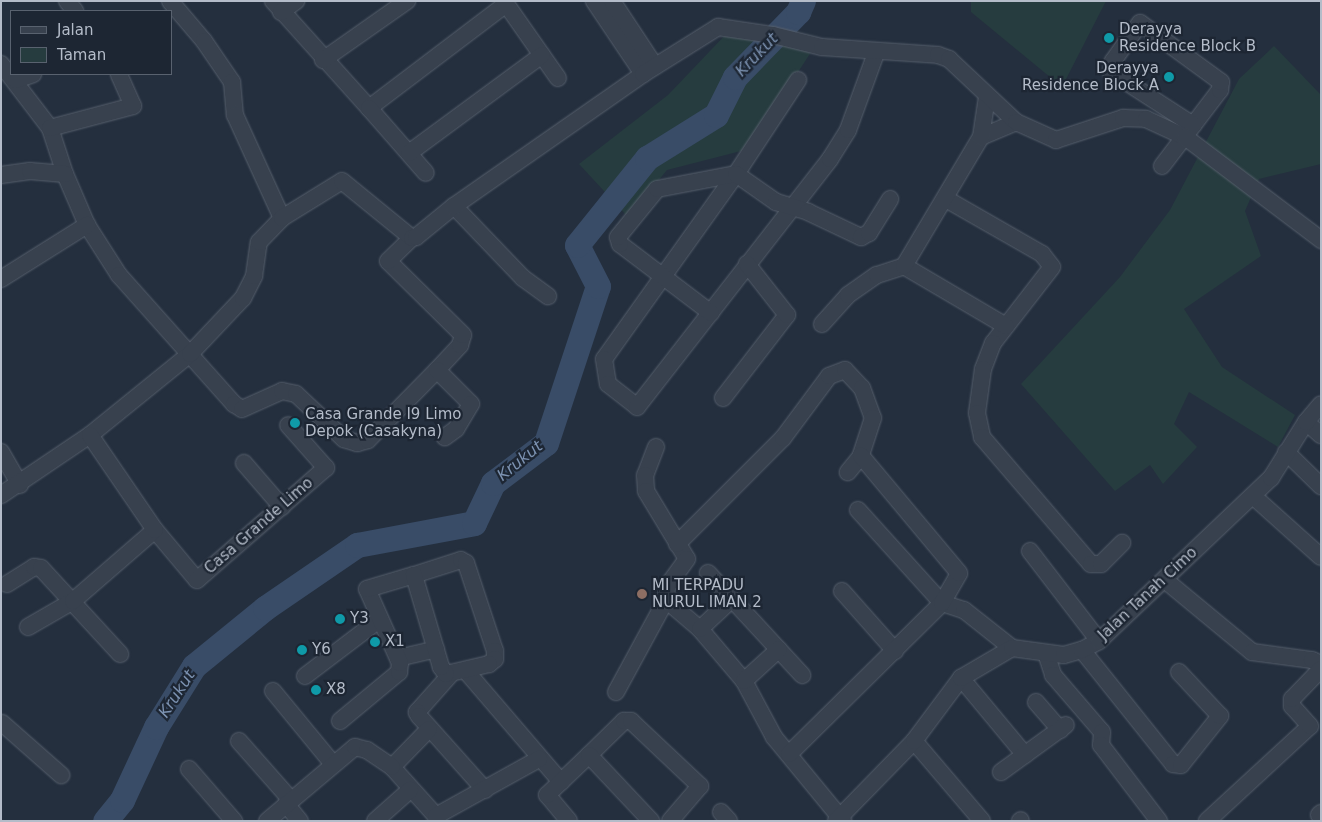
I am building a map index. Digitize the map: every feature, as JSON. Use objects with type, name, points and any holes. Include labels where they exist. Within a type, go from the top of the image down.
[{"type":"street","points":[[170,1],[204,41],[232,82],[235,115],[282,218]]},
{"type":"street","points":[[296,1],[277,7],[426,173]]},
{"type":"street","points":[[323,60],[407,1]]},
{"type":"street","points":[[594,1],[649,70]]},
{"type":"street","points":[[612,1],[649,70]]},
{"type":"street","points":[[369,108],[505,3],[558,78]]},
{"type":"street","points":[[1162,166],[1189,131],[1220,90],[1221,82],[1140,23],[1113,61],[1112,72],[1189,131],[1321,240]]},
{"type":"street","points":[[11,75],[50,128],[65,174],[86,224],[119,275],[234,404],[242,409],[282,391],[296,394],[344,439],[356,443],[368,440],[438,370],[460,344],[463,335],[388,261],[412,238],[454,206],[649,70],[718,27],[876,53],[938,55],[949,59],[987,97],[1016,122],[1056,140],[1123,118],[1146,119],[1189,131]]},
{"type":"street","points":[[798,80],[736,174],[604,359],[608,384],[637,407],[791,208],[848,130],[876,53]]},
{"type":"street","points":[[410,153],[542,56]]},
{"type":"street","points":[[1,64],[10,74]]},
{"type":"street","points":[[16,80],[30,75]]},
{"type":"street","points":[[50,128],[132,106],[119,75]]},
{"type":"street","points":[[822,324],[848,295],[877,276],[904,266],[946,200],[981,137],[987,97]]},
{"type":"street","points":[[981,137],[1016,122]]},
{"type":"street","points":[[1,175],[30,171],[65,174]]},
{"type":"street","points":[[711,313],[620,244],[618,237],[658,189],[736,174],[791,208],[808,212],[861,237],[870,233],[890,199]]},
{"type":"street","points":[[1,495],[20,485],[90,435],[190,354],[242,298],[254,276],[259,242],[282,218],[342,181],[412,238]]},
{"type":"street","points":[[946,200],[1042,254],[1052,267],[993,343],[983,369],[977,413],[982,437],[1091,564],[1101,564],[1122,543]]},
{"type":"street","points":[[454,206],[528,283],[548,296]]},
{"type":"street","points":[[1,279],[86,224]]},
{"type":"street","points":[[722,398],[787,315],[746,264]]},
{"type":"street","points":[[904,266],[1006,326]]},
{"type":"street","points":[[438,370],[471,404],[456,429],[445,437]]},
{"type":"street","points":[[677,544],[783,438],[836,370],[845,370],[862,388],[873,414],[861,456],[848,472]]},
{"type":"street","name":"Jalan Tanah Cimo","points":[[1012,648],[1064,654],[1082,650],[1099,640],[1271,478],[1306,422],[1321,404]]},
{"type":"street","points":[[1306,422],[1321,435]]},
{"type":"street","name":"Casa Grande Limo","points":[[156,530],[197,580],[326,468],[288,425]]},
{"type":"street","points":[[28,627],[73,601],[156,530],[90,435]]},
{"type":"street","points":[[616,692],[666,600],[667,588],[687,559],[644,484],[656,447]]},
{"type":"street","points":[[1,452],[20,485]]},
{"type":"street","points":[[1286,452],[1321,486]]},
{"type":"street","points":[[789,754],[942,603],[959,573],[957,567],[861,456]]},
{"type":"street","points":[[244,463],[282,507]]},
{"type":"street","points":[[1254,496],[1321,557]]},
{"type":"street","points":[[666,600],[700,629],[744,681],[774,737],[840,820],[914,741],[961,678],[1012,648],[964,610],[942,603],[858,510]]},
{"type":"street","points":[[1030,551],[1099,640]]},
{"type":"street","points":[[340,721],[398,672],[398,658],[367,589],[461,560],[466,563],[495,651],[495,659],[489,664],[458,673],[418,712],[429,729],[485,790]]},
{"type":"street","points":[[7,584],[34,567],[41,568],[120,654]]},
{"type":"street","points":[[708,573],[802,674]]},
{"type":"street","points":[[414,575],[440,667],[458,673],[561,782]]},
{"type":"street","points":[[1164,580],[1252,652],[1319,661],[1292,699],[1292,706],[1310,726],[1207,821]]},
{"type":"street","points":[[842,591],[895,651]]},
{"type":"street","points":[[700,629],[732,599]]},
{"type":"street","points":[[305,676],[380,619]]},
{"type":"street","points":[[398,658],[436,649]]},
{"type":"street","points":[[744,681],[779,649]]},
{"type":"street","points":[[1082,650],[1173,764],[1182,765],[1220,716],[1178,672]]},
{"type":"street","points":[[1046,653],[1053,675],[1102,732],[1102,745],[1154,819]]},
{"type":"street","points":[[961,678],[1025,755]]},
{"type":"street","points":[[273,691],[333,764]]},
{"type":"street","points":[[1001,772],[1063,728],[1036,702]]},
{"type":"street","points":[[569,821],[546,797],[624,721],[631,721],[700,786],[670,821]]},
{"type":"street","points":[[1,723],[61,775]]},
{"type":"street","points":[[392,767],[429,729]]},
{"type":"street","points":[[239,741],[288,802],[300,821]]},
{"type":"street","points":[[914,741],[982,821]]},
{"type":"street","points":[[267,821],[355,747],[366,750],[392,767],[410,790],[436,816],[539,759]]},
{"type":"street","points":[[589,755],[651,821]]},
{"type":"street","points":[[189,769],[234,821]]},
{"type":"street","points":[[375,821],[410,790]]},
{"type":"green space","points":[[971,1],[1106,1],[1062,87],[971,12]]},
{"type":"green space","points":[[730,30],[813,49],[760,131],[741,151],[667,170],[628,217],[579,164],[668,95]]},
{"type":"green space","points":[[1274,46],[1321,95],[1321,164],[1259,179],[1245,211],[1261,256],[1184,309],[1222,367],[1295,415],[1278,447],[1189,392],[1174,424],[1197,447],[1163,484],[1150,465],[1115,491],[1021,384],[1120,277],[1170,210],[1239,79]]},
{"type":"waterway","name":"Krukut","points":[[105,821],[122,800],[156,727],[194,666],[265,608],[357,545],[474,523],[493,483],[546,443],[598,286],[577,245],[647,158],[716,115],[735,77],[798,12],[803,1]]},
{"type":"place","name":"Derayya Residence Block B","points":[[1109,38]]},
{"type":"place","name":"Derayya Residence Block A","points":[[1169,77]]},
{"type":"place","name":"Casa Grande I9 Limo Depok (Casakyna)","points":[[295,423]]},
{"type":"place","name":"MI TERPADU NURUL IMAN 2","points":[[642,594]]},
{"type":"place","name":"Y3","points":[[340,619]]},
{"type":"place","name":"X1","points":[[375,642]]},
{"type":"place","name":"Y6","points":[[302,650]]},
{"type":"place","name":"X8","points":[[316,690]]}]
